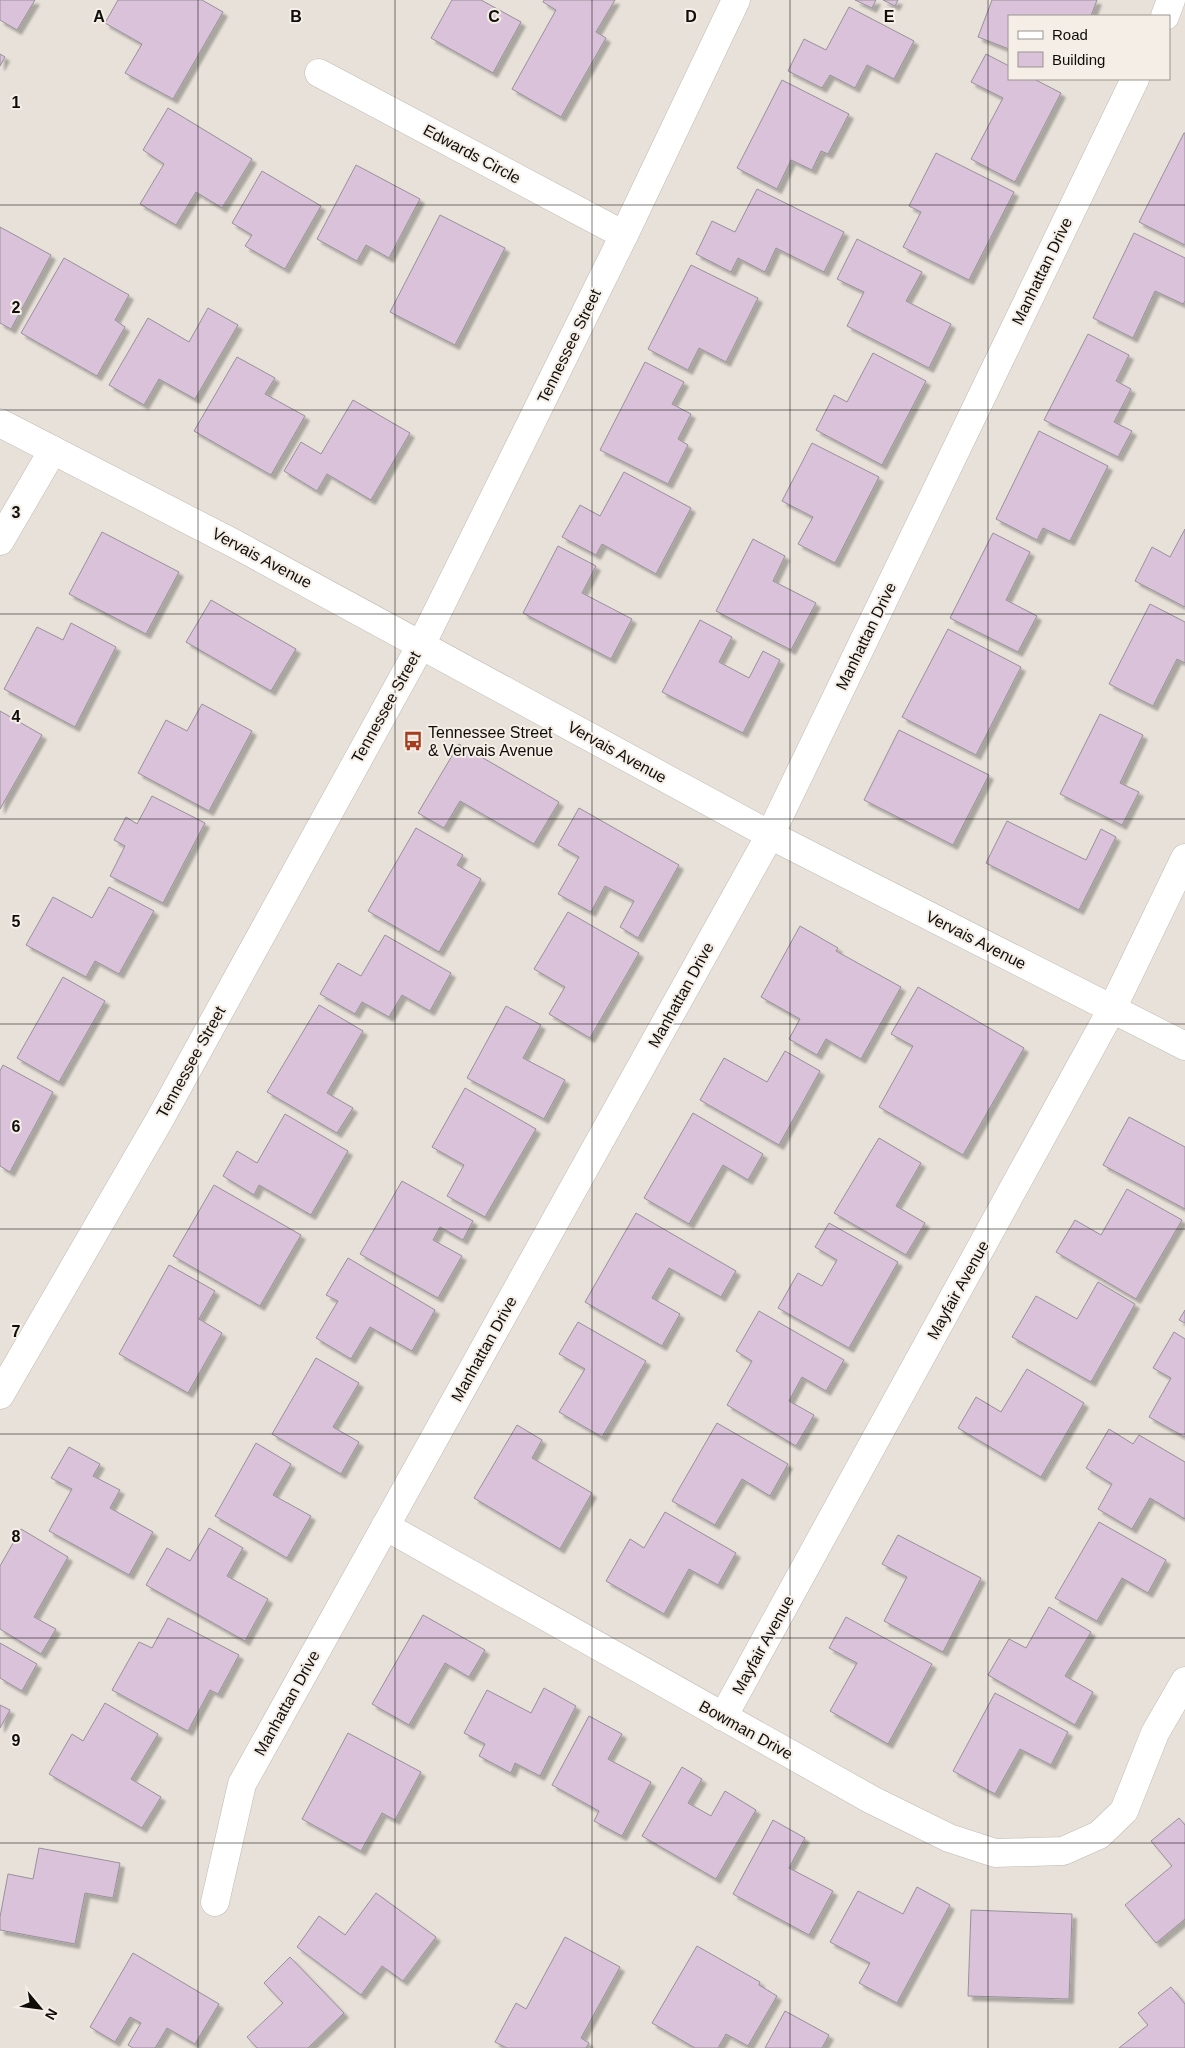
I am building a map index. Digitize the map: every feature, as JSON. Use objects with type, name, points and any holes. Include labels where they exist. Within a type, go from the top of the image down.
[{"type":"street","name":"Tennessee Street","points":[[0,1395],[160,1119],[421,644],[624,235],[736,0]]},
{"type":"street","points":[[1165,15],[1171,0]]},
{"type":"street","name":"Edwards Circle","points":[[319,73],[624,235]]},
{"type":"street","name":"Manhattan Drive","points":[[216,1902],[242,1784],[770,835],[1135,80]]},
{"type":"street","name":"Vervais Avenue","points":[[0,423],[236,544],[770,835],[1185,1046]]},
{"type":"street","points":[[0,540],[53,450]]},
{"type":"street","name":"Mayfair Avenue","points":[[722,1717],[1112,1009],[1185,858]]},
{"type":"street","name":"Bowman Drive","points":[[385,1526],[872,1800],[949,1838],[995,1853],[1063,1851],[1099,1835],[1124,1811],[1155,1733],[1185,1681]]},
{"type":"building","points":[[0,0],[35,0],[17,30],[0,20]]},
{"type":"building","points":[[118,0],[202,0],[223,12],[173,99],[125,73],[142,44],[105,23]]},
{"type":"building","points":[[452,0],[481,0],[521,22],[493,73],[431,38]]},
{"type":"building","points":[[544,0],[615,0],[596,32],[606,38],[561,117],[512,89],[556,10],[543,2]]},
{"type":"building","points":[[855,0],[876,0],[872,8]]},
{"type":"building","points":[[883,0],[898,0],[895,6]]},
{"type":"building","points":[[992,0],[1097,0],[1091,15],[1008,15],[1008,49],[978,37]]},
{"type":"building","points":[[849,7],[914,41],[894,79],[867,65],[855,88],[830,75],[822,88],[788,71],[804,39],[826,50]]},
{"type":"building","points":[[0,54],[5,57],[0,66]]},
{"type":"building","points":[[986,54],[1008,65],[1008,80],[1036,80],[1061,93],[1015,182],[971,159],[1003,98],[971,82]]},
{"type":"building","points":[[782,80],[849,114],[828,154],[821,151],[812,170],[791,160],[777,189],[737,168]]},
{"type":"building","points":[[168,108],[252,159],[222,208],[196,192],[176,225],[140,204],[164,164],[143,150]]},
{"type":"building","points":[[1185,133],[1185,245],[1139,222]]},
{"type":"building","points":[[936,153],[1014,192],[969,280],[903,247],[921,212],[909,206]]},
{"type":"building","points":[[356,165],[420,199],[389,258],[366,245],[357,261],[317,239]]},
{"type":"building","points":[[262,171],[321,206],[285,269],[245,246],[252,235],[232,223]]},
{"type":"building","points":[[757,189],[844,232],[824,272],[776,248],[765,272],[738,258],[731,272],[696,254],[712,221],[735,232]]},
{"type":"building","points":[[440,215],[505,248],[455,345],[390,312]]},
{"type":"building","points":[[0,227],[51,255],[11,329],[0,323]]},
{"type":"building","points":[[1134,233],[1185,258],[1185,301],[1183,304],[1155,291],[1133,338],[1093,318]]},
{"type":"building","points":[[857,239],[922,272],[906,301],[951,324],[929,368],[847,326],[864,292],[837,279]]},
{"type":"building","points":[[64,258],[129,295],[115,320],[125,327],[97,376],[21,333]]},
{"type":"building","points":[[691,265],[758,298],[726,362],[699,348],[688,370],[648,349]]},
{"type":"building","points":[[208,308],[238,325],[195,399],[159,379],[144,405],[109,385],[148,318],[189,342]]},
{"type":"building","points":[[1088,334],[1129,355],[1116,381],[1131,389],[1114,422],[1132,431],[1118,457],[1044,420]]},
{"type":"building","points":[[873,353],[926,381],[882,465],[816,430],[834,395],[847,402]]},
{"type":"building","points":[[237,357],[275,378],[265,394],[305,416],[271,475],[194,431]]},
{"type":"building","points":[[645,362],[684,382],[672,404],[691,414],[678,439],[688,445],[668,484],[600,450]]},
{"type":"building","points":[[353,400],[410,433],[371,500],[327,474],[317,491],[284,471],[301,442],[321,454]]},
{"type":"building","points":[[1039,431],[1108,466],[1070,541],[1043,528],[1037,540],[996,519]]},
{"type":"building","points":[[812,443],[879,477],[835,563],[798,544],[813,517],[782,501]]},
{"type":"building","points":[[624,472],[691,508],[656,574],[602,544],[596,555],[562,537],[580,505],[600,516]]},
{"type":"building","points":[[1185,529],[1185,607],[1135,581],[1152,547],[1170,557]]},
{"type":"building","points":[[102,532],[179,572],[146,634],[69,594]]},
{"type":"building","points":[[993,533],[1030,552],[1006,600],[1037,616],[1018,652],[950,618]]},
{"type":"building","points":[[753,539],[785,556],[773,581],[816,603],[791,650],[716,611]]},
{"type":"building","points":[[558,546],[596,566],[582,593],[632,619],[611,659],[523,613]]},
{"type":"building","points":[[211,600],[296,649],[271,691],[186,642]]},
{"type":"building","points":[[1150,604],[1185,622],[1185,663],[1177,659],[1153,706],[1109,684]]},
{"type":"building","points":[[700,620],[732,637],[719,662],[749,678],[763,651],[780,660],[743,733],[662,692]]},
{"type":"building","points":[[71,623],[116,647],[75,727],[4,689],[37,627],[63,640]]},
{"type":"building","points":[[948,629],[1021,667],[976,755],[902,717]]},
{"type":"building","points":[[202,704],[252,731],[209,811],[138,773],[166,720],[187,731]]},
{"type":"building","points":[[0,711],[42,735],[0,809]]},
{"type":"building","points":[[1100,714],[1143,735],[1120,783],[1139,792],[1122,825],[1060,794]]},
{"type":"building","points":[[899,730],[989,775],[953,845],[864,800]]},
{"type":"building","points":[[459,744],[559,802],[534,844],[460,801],[444,828],[418,813]]},
{"type":"building","points":[[152,796],[205,823],[163,903],[110,876],[125,846],[114,840],[126,817],[137,824]]},
{"type":"building","points":[[579,808],[679,865],[638,938],[620,927],[634,901],[605,886],[591,912],[558,894],[579,857],[558,845]]},
{"type":"building","points":[[1007,821],[1086,860],[1101,829],[1116,837],[1079,910],[986,863]]},
{"type":"building","points":[[416,828],[463,855],[457,865],[481,879],[439,952],[368,911]]},
{"type":"building","points":[[109,887],[154,911],[119,974],[95,961],[86,977],[26,945],[53,897],[92,918]]},
{"type":"building","points":[[568,912],[639,953],[590,1038],[549,1014],[565,987],[534,969]]},
{"type":"building","points":[[800,926],[838,948],[836,951],[901,987],[861,1059],[826,1039],[817,1055],[789,1039],[800,1019],[761,997]]},
{"type":"building","points":[[385,935],[451,973],[430,1011],[402,995],[389,1017],[362,1002],[355,1014],[320,994],[338,963],[361,976]]},
{"type":"building","points":[[63,977],[105,1001],[59,1082],[17,1058]]},
{"type":"building","points":[[918,987],[1024,1048],[963,1155],[879,1107],[913,1046],[891,1034]]},
{"type":"building","points":[[319,1005],[363,1031],[327,1093],[353,1108],[337,1133],[267,1092]]},
{"type":"building","points":[[506,1006],[541,1025],[523,1058],[565,1080],[544,1119],[467,1078]]},
{"type":"building","points":[[785,1051],[820,1071],[779,1145],[700,1100],[724,1058],[767,1082]]},
{"type":"building","points":[[3,1065],[53,1092],[10,1172],[0,1166],[0,1071]]},
{"type":"building","points":[[465,1088],[536,1129],[485,1217],[447,1196],[464,1165],[432,1147]]},
{"type":"building","points":[[693,1113],[763,1154],[748,1180],[723,1165],[689,1224],[644,1198]]},
{"type":"building","points":[[285,1114],[348,1151],[311,1215],[259,1185],[254,1195],[223,1176],[237,1151],[257,1163]]},
{"type":"building","points":[[1129,1117],[1185,1147],[1185,1209],[1103,1165]]},
{"type":"building","points":[[879,1138],[921,1163],[896,1206],[925,1223],[906,1255],[834,1213]]},
{"type":"building","points":[[402,1181],[473,1221],[463,1240],[440,1227],[433,1240],[462,1256],[438,1298],[360,1254]]},
{"type":"building","points":[[214,1185],[301,1235],[260,1306],[173,1256]]},
{"type":"building","points":[[1127,1189],[1182,1220],[1136,1299],[1056,1252],[1075,1220],[1101,1235]]},
{"type":"building","points":[[636,1213],[736,1271],[721,1297],[669,1268],[652,1298],[680,1314],[662,1346],[585,1302]]},
{"type":"building","points":[[829,1223],[898,1262],[849,1348],[778,1308],[798,1273],[822,1286],[837,1260],[815,1247]]},
{"type":"building","points":[[348,1258],[435,1310],[412,1351],[370,1327],[351,1359],[316,1338],[338,1301],[326,1295]]},
{"type":"building","points":[[169,1265],[215,1291],[199,1319],[222,1333],[188,1393],[119,1354]]},
{"type":"building","points":[[1098,1282],[1135,1304],[1091,1382],[1012,1337],[1036,1296],[1077,1319]]},
{"type":"building","points":[[1185,1310],[1185,1323],[1179,1320]]},
{"type":"building","points":[[759,1311],[844,1360],[826,1391],[802,1377],[789,1401],[814,1415],[796,1446],[727,1405],[752,1361],[736,1351]]},
{"type":"building","points":[[578,1322],[646,1361],[602,1437],[559,1412],[585,1369],[559,1354]]},
{"type":"building","points":[[1174,1332],[1185,1339],[1185,1437],[1149,1417],[1171,1378],[1153,1368]]},
{"type":"building","points":[[316,1358],[359,1383],[333,1427],[359,1442],[341,1474],[272,1434]]},
{"type":"building","points":[[1027,1369],[1084,1403],[1041,1477],[958,1428],[976,1397],[1001,1412]]},
{"type":"building","points":[[717,1423],[788,1464],[770,1496],[742,1479],[715,1525],[672,1501]]},
{"type":"building","points":[[517,1425],[542,1440],[532,1458],[592,1493],[560,1549],[474,1498]]},
{"type":"building","points":[[1109,1429],[1133,1444],[1139,1435],[1185,1462],[1185,1519],[1150,1498],[1132,1529],[1098,1509],[1112,1484],[1086,1468]]},
{"type":"building","points":[[256,1443],[291,1464],[273,1495],[311,1516],[287,1558],[215,1516]]},
{"type":"building","points":[[69,1447],[100,1464],[93,1476],[120,1490],[110,1508],[153,1532],[129,1575],[49,1531],[72,1489],[51,1478]]},
{"type":"building","points":[[665,1512],[736,1553],[718,1585],[689,1569],[664,1614],[606,1581],[630,1539],[644,1548]]},
{"type":"building","points":[[1099,1522],[1166,1560],[1148,1593],[1122,1578],[1097,1621],[1055,1598]]},
{"type":"building","points":[[209,1528],[243,1548],[227,1576],[268,1599],[245,1641],[146,1585],[167,1548],[190,1561]]},
{"type":"building","points":[[21,1529],[68,1557],[34,1617],[56,1629],[41,1654],[0,1629],[0,1566]]},
{"type":"building","points":[[898,1535],[981,1578],[943,1652],[884,1621],[907,1577],[882,1564]]},
{"type":"building","points":[[1049,1607],[1091,1632],[1065,1676],[1093,1692],[1075,1725],[988,1675],[1009,1639],[1026,1648]]},
{"type":"building","points":[[423,1615],[485,1650],[469,1677],[445,1663],[409,1725],[372,1704]]},
{"type":"building","points":[[846,1617],[932,1664],[888,1744],[830,1711],[857,1663],[829,1648]]},
{"type":"building","points":[[168,1618],[239,1655],[218,1694],[210,1690],[188,1731],[112,1690],[139,1642],[152,1648]]},
{"type":"building","points":[[0,1643],[37,1664],[22,1691],[0,1678]]},
{"type":"building","points":[[544,1688],[576,1706],[540,1776],[515,1763],[511,1773],[479,1756],[485,1744],[464,1733],[487,1690],[531,1713]]},
{"type":"building","points":[[995,1693],[1068,1732],[1051,1765],[1020,1749],[995,1794],[953,1771]]},
{"type":"building","points":[[105,1703],[158,1734],[131,1779],[161,1797],[142,1828],[49,1774],[72,1734],[83,1741]]},
{"type":"building","points":[[0,1705],[10,1710],[0,1728]]},
{"type":"building","points":[[589,1716],[622,1734],[608,1759],[651,1782],[622,1836],[594,1821],[599,1811],[552,1785]]},
{"type":"building","points":[[348,1733],[421,1772],[395,1820],[382,1813],[361,1851],[302,1819]]},
{"type":"building","points":[[682,1767],[702,1779],[688,1803],[711,1816],[725,1791],[756,1810],[716,1879],[642,1836]]},
{"type":"building","points":[[1179,1818],[1185,1825],[1185,1919],[1156,1943],[1125,1905],[1172,1866],[1151,1841]]},
{"type":"building","points":[[773,1820],[805,1838],[789,1868],[833,1891],[809,1935],[733,1894]]},
{"type":"building","points":[[39,1848],[120,1863],[113,1898],[85,1893],[75,1944],[0,1930],[0,1917],[8,1874],[33,1879]]},
{"type":"building","points":[[917,1887],[950,1905],[897,2003],[859,1983],[870,1963],[830,1942],[858,1891],[903,1914]]},
{"type":"building","points":[[376,1893],[436,1937],[403,1981],[382,1966],[361,1995],[297,1947],[319,1916],[345,1935]]},
{"type":"building","points":[[971,1910],[1072,1914],[1069,1999],[968,1996]]},
{"type":"building","points":[[565,1937],[620,1967],[581,2038],[589,2043],[586,2048],[507,2048],[495,2042],[516,2003],[526,2009]]},
{"type":"building","points":[[697,1946],[760,1982],[759,1985],[777,1996],[748,2046],[726,2034],[718,2048],[695,2048],[652,2023]]},
{"type":"building","points":[[133,1953],[219,2004],[195,2044],[167,2028],[155,2048],[133,2048],[128,2045],[141,2023],[130,2017],[115,2042],[90,2027]]},
{"type":"building","points":[[290,1957],[344,2013],[308,2048],[257,2048],[247,2037],[283,2003],[264,1983]]},
{"type":"building","points":[[1171,1987],[1185,2004],[1185,2048],[1119,2048],[1148,2025],[1138,2013]]},
{"type":"building","points":[[785,2011],[829,2035],[822,2048],[765,2048]]},
{"type":"place","name":"Tennessee Street & Vervais Avenue","points":[[413,741]]}]
